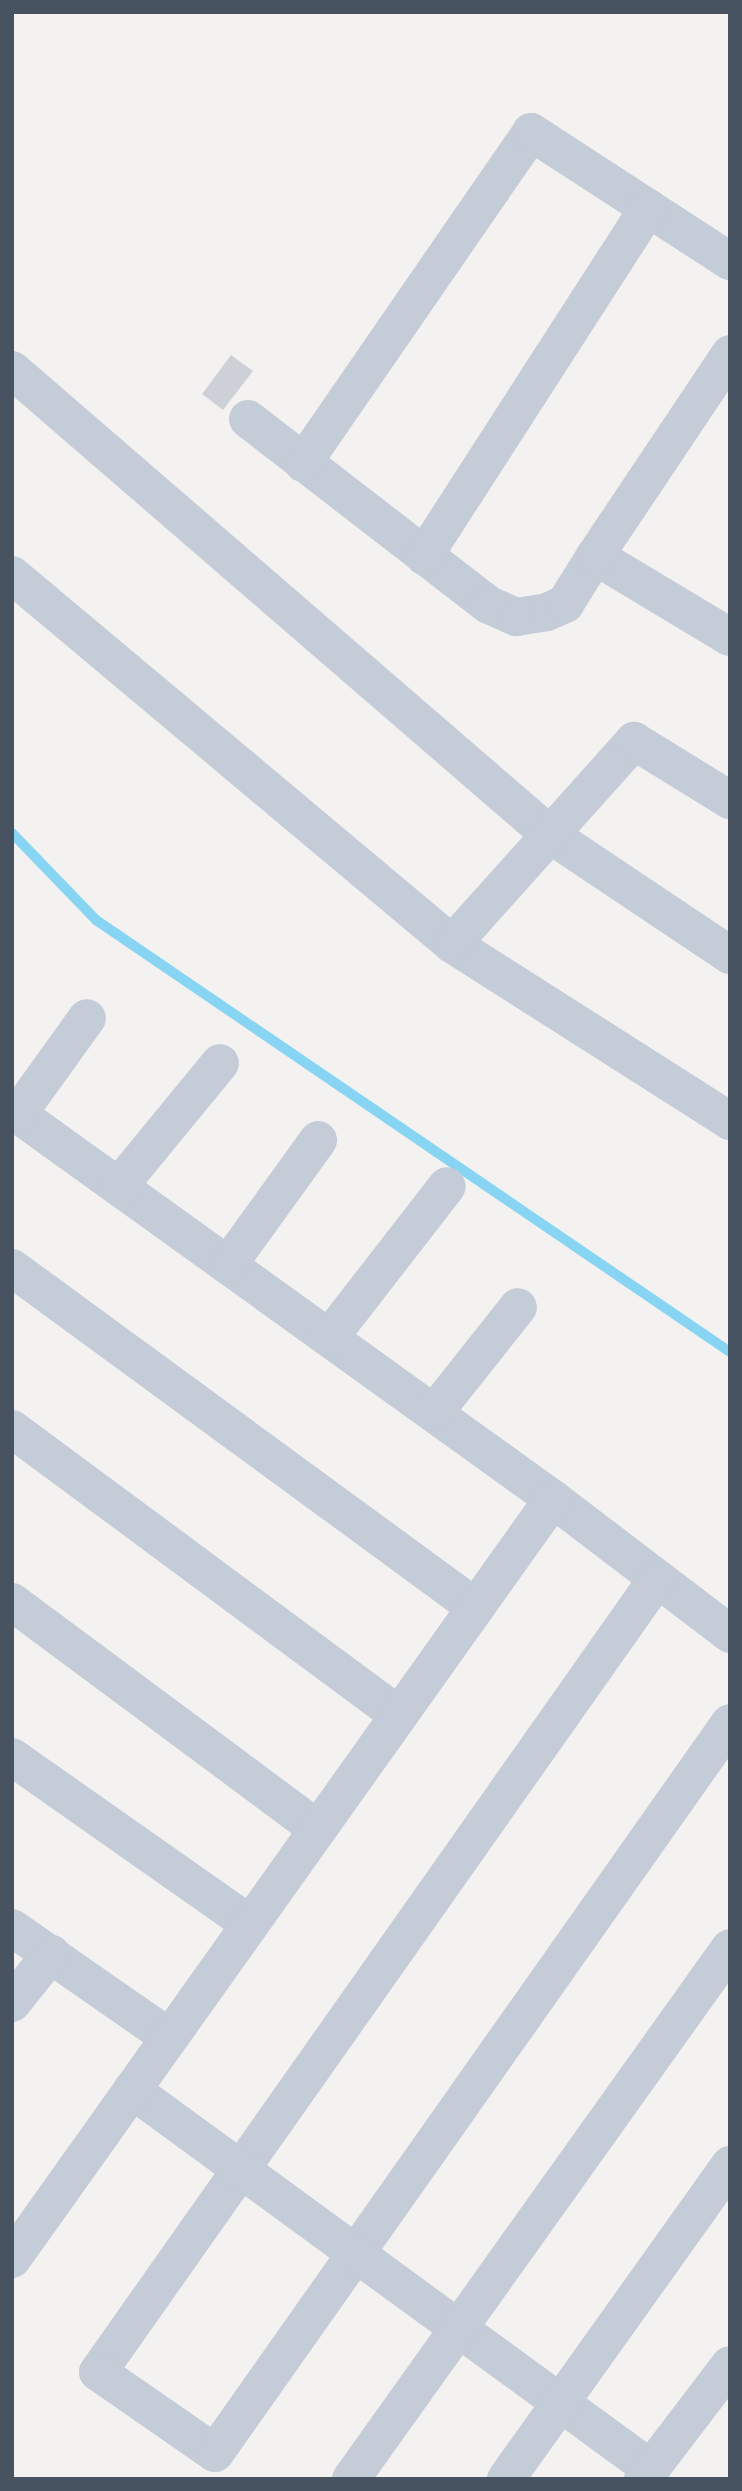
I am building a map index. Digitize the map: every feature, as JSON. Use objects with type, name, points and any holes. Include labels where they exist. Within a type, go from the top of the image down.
[{"type":"street","points":[[303,463],[531,132],[730,261]]},
{"type":"street","points":[[424,556],[648,208]]},
{"type":"street","points":[[248,419],[489,605],[516,617],[547,612],[565,604],[730,354]]},
{"type":"street","points":[[12,370],[549,834],[730,955]]},
{"type":"street","points":[[595,556],[724,621]]},
{"type":"street","points":[[12,575],[452,944],[730,1121]]},
{"type":"street","points":[[452,944],[634,741],[730,800]]},
{"type":"street","points":[[87,1018],[15,1112],[553,1499],[730,1634]]},
{"type":"street","points":[[119,1186],[220,1063]]},
{"type":"street","points":[[228,1265],[318,1140]]},
{"type":"street","points":[[329,1338],[447,1186]]},
{"type":"street","points":[[12,1268],[475,1607]]},
{"type":"street","points":[[433,1413],[518,1307]]},
{"type":"street","points":[[12,1429],[399,1715]]},
{"type":"street","points":[[12,2259],[553,1499]]},
{"type":"street","points":[[657,1579],[98,2372],[215,2454],[730,1723]]},
{"type":"street","points":[[12,1602],[318,1829]]},
{"type":"street","points":[[12,1757],[250,1924]]},
{"type":"street","points":[[12,1928],[169,2037]]},
{"type":"street","points":[[351,2479],[730,1948]]},
{"type":"street","points":[[12,2003],[51,1954]]},
{"type":"street","points":[[132,2090],[560,2403],[647,2474],[730,2365]]},
{"type":"street","points":[[506,2479],[730,2165]]},
{"type":"building","points":[[231,355],[253,371],[223,410],[202,394]]},
{"type":"waterway","points":[[12,833],[96,920],[730,1352]]}]
